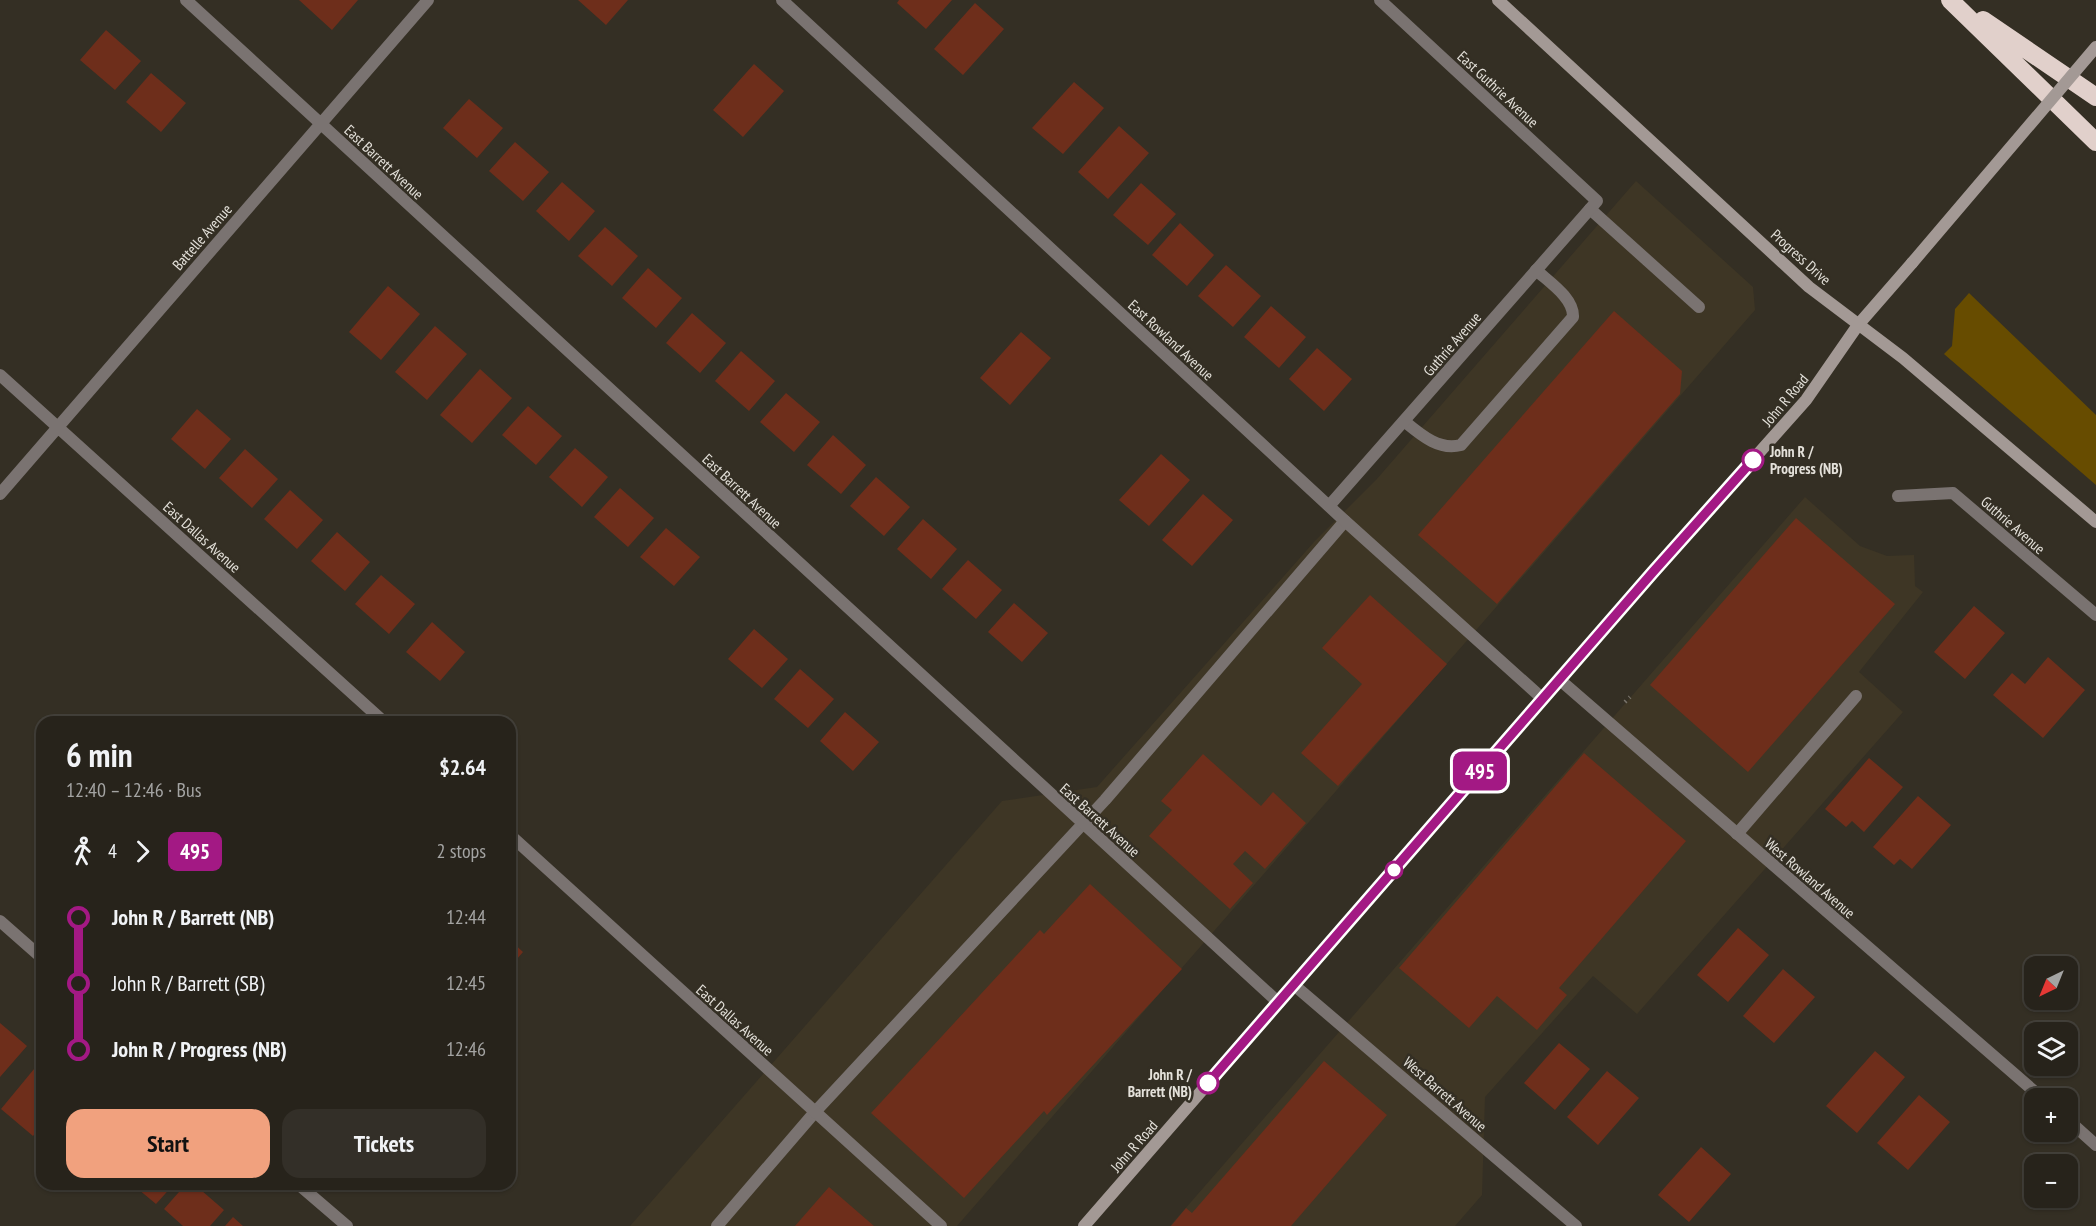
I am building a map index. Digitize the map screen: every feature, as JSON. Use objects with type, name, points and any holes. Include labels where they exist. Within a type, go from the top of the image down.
[{"type":"highway","points":[[1951,0],[2096,97]]},
{"type":"highway","points":[[1951,0],[2096,142]]},
{"type":"main road","name":"Progress Drive","points":[[1498,0],[1510,6],[1809,287],[1904,358],[2096,522]]},
{"type":"main road","name":"John R Road","points":[[1084,1226],[1810,395],[1858,325],[2096,47]]},
{"type":"street","name":"East Barrett Avenue","points":[[186,0],[1082,825],[1279,1003]]},
{"type":"street","name":"Battelle Avenue","points":[[0,494],[428,0]]},
{"type":"street","name":"East Rowland Avenue","points":[[782,0],[1329,506],[1543,699]]},
{"type":"street","name":"East Guthrie Avenue","points":[[1380,0],[1699,307]]},
{"type":"street","name":"Guthrie Avenue","points":[[1329,506],[1593,205]]},
{"type":"street","points":[[1404,421],[1428,440],[1452,448],[1461,445],[1573,317],[1574,308],[1568,300],[1536,270]]},
{"type":"street","name":"East Dallas Avenue","points":[[0,375],[377,716]]},
{"type":"street","name":"Guthrie Avenue","points":[[1898,496],[1953,493],[2096,615]]},
{"type":"street","points":[[717,1226],[815,1112],[1082,825],[1346,521]]},
{"type":"street","name":"West Rowland Avenue","points":[[1560,680],[2030,1088]]},
{"type":"street","points":[[1737,834],[1856,696]]},
{"type":"street","name":"East Dallas Avenue","points":[[516,840],[941,1226]]},
{"type":"street","points":[[0,921],[36,953]]},
{"type":"street","name":"West Barrett Avenue","points":[[1294,985],[1576,1226]]},
{"type":"street","points":[[2078,1128],[2096,1144]]},
{"type":"street","points":[[305,1190],[347,1226]]},
{"type":"path","points":[[1625,702],[1630,697]]},
{"type":"shaded area","points":[[1636,181],[1753,287],[1755,310],[957,1226],[630,1226],[1002,801],[1097,787],[1314,542],[1376,480]]},
{"type":"shaded area","points":[[1969,293],[2096,415],[2096,485],[1944,354],[1952,346],[1955,309]]},
{"type":"shaded area","points":[[1805,497],[1860,546],[1887,556],[1914,555],[1915,586],[1923,592],[1859,672],[1903,712],[1637,1014],[1593,976],[1485,1097],[1482,1195],[1455,1226],[1170,1226]]},
{"type":"building","points":[[299,0],[358,0],[332,30]]},
{"type":"building","points":[[578,0],[628,0],[606,25]]},
{"type":"building","points":[[899,0],[952,0],[926,29],[897,3]]},
{"type":"building","points":[[975,3],[1004,29],[963,75],[934,49]]},
{"type":"building","points":[[106,30],[141,61],[115,90],[80,60]]},
{"type":"building","points":[[754,64],[784,91],[743,137],[713,110]]},
{"type":"building","points":[[151,73],[186,103],[161,132],[126,102]]},
{"type":"building","points":[[1074,82],[1104,108],[1063,154],[1032,128]]},
{"type":"building","points":[[469,99],[503,128],[477,158],[443,128]]},
{"type":"building","points":[[1119,126],[1149,153],[1108,199],[1078,172]]},
{"type":"building","points":[[515,142],[549,172],[523,201],[489,171]]},
{"type":"building","points":[[562,182],[595,211],[569,241],[536,211]]},
{"type":"building","points":[[1141,183],[1176,214],[1148,245],[1113,215]]},
{"type":"building","points":[[1180,223],[1214,255],[1187,286],[1152,255]]},
{"type":"building","points":[[605,227],[638,256],[612,286],[578,256]]},
{"type":"building","points":[[1226,265],[1261,296],[1233,327],[1198,296]]},
{"type":"building","points":[[648,268],[682,298],[656,328],[622,298]]},
{"type":"building","points":[[388,286],[420,314],[381,360],[349,332]]},
{"type":"building","points":[[1271,306],[1306,337],[1279,368],[1244,337]]},
{"type":"building","points":[[1614,311],[1682,371],[1680,394],[1497,604],[1418,535]]},
{"type":"building","points":[[692,313],[726,343],[700,373],[666,343]]},
{"type":"building","points":[[435,326],[467,354],[427,400],[395,372]]},
{"type":"building","points":[[1021,332],[1051,358],[1010,405],[980,378]]},
{"type":"building","points":[[1317,348],[1352,379],[1324,411],[1289,379]]},
{"type":"building","points":[[741,351],[775,381],[749,411],[715,381]]},
{"type":"building","points":[[480,369],[512,398],[472,443],[440,415]]},
{"type":"building","points":[[786,393],[820,422],[794,452],[760,422]]},
{"type":"building","points":[[528,406],[562,436],[536,465],[502,435]]},
{"type":"building","points":[[197,409],[231,439],[205,469],[171,439]]},
{"type":"building","points":[[833,435],[866,465],[841,494],[807,465]]},
{"type":"building","points":[[575,448],[608,477],[582,507],[549,477]]},
{"type":"building","points":[[245,449],[278,479],[252,508],[219,478]]},
{"type":"building","points":[[1161,454],[1190,480],[1149,526],[1119,500]]},
{"type":"building","points":[[876,477],[910,507],[884,536],[850,506]]},
{"type":"building","points":[[620,488],[654,518],[628,547],[594,517]]},
{"type":"building","points":[[290,490],[323,520],[297,549],[264,519]]},
{"type":"building","points":[[1203,494],[1233,520],[1192,566],[1162,540]]},
{"type":"building","points":[[1796,518],[1895,604],[1748,772],[1650,685]]},
{"type":"building","points":[[923,519],[957,549],[931,579],[897,549]]},
{"type":"building","points":[[666,528],[700,557],[674,586],[640,557]]},
{"type":"building","points":[[337,532],[370,562],[345,591],[311,561]]},
{"type":"building","points":[[968,560],[1002,590],[976,619],[942,589]]},
{"type":"building","points":[[381,575],[415,604],[389,634],[355,604]]},
{"type":"building","points":[[1370,595],[1447,664],[1338,786],[1301,753],[1362,684],[1322,648]]},
{"type":"building","points":[[1014,603],[1048,633],[1022,662],[988,632]]},
{"type":"building","points":[[1974,606],[2005,633],[1965,679],[1934,652]]},
{"type":"building","points":[[432,622],[465,652],[440,681],[406,652]]},
{"type":"building","points":[[754,629],[788,659],[762,688],[728,659]]},
{"type":"building","points":[[2048,657],[2085,690],[2043,738],[1993,695],[2012,673],[2025,684]]},
{"type":"building","points":[[800,669],[834,699],[808,728],[774,699]]},
{"type":"building","points":[[845,712],[879,742],[853,771],[820,741]]},
{"type":"building","points":[[1584,753],[1686,841],[1559,988],[1567,995],[1537,1030],[1497,996],[1469,1028],[1399,968]]},
{"type":"building","points":[[1203,754],[1261,806],[1273,792],[1306,823],[1265,869],[1245,851],[1233,864],[1253,883],[1230,909],[1149,836],[1172,810],[1161,801]]},
{"type":"building","points":[[1869,758],[1903,787],[1864,832],[1852,821],[1846,827],[1825,809]]},
{"type":"building","points":[[1918,796],[1951,825],[1912,869],[1900,859],[1894,865],[1873,847]]},
{"type":"building","points":[[1090,884],[1182,969],[1047,1115],[1044,1111],[964,1198],[871,1113],[1040,930],[1044,934]]},
{"type":"building","points":[[1738,928],[1769,955],[1728,1002],[1697,975]]},
{"type":"building","points":[[516,946],[523,952],[516,960]]},
{"type":"building","points":[[1783,969],[1815,997],[1774,1043],[1743,1016]]},
{"type":"building","points":[[0,1023],[27,1046],[0,1077]]},
{"type":"building","points":[[1559,1043],[1590,1069],[1555,1110],[1524,1083]]},
{"type":"building","points":[[1875,1051],[1905,1077],[1857,1133],[1826,1106]]},
{"type":"building","points":[[1324,1061],[1387,1115],[1291,1226],[1171,1226],[1186,1208],[1192,1213]]},
{"type":"building","points":[[36,1067],[36,1132],[33,1136],[1,1109]]},
{"type":"building","points":[[1607,1071],[1639,1098],[1598,1145],[1567,1117]]},
{"type":"building","points":[[1919,1095],[1950,1122],[1908,1170],[1877,1143]]},
{"type":"building","points":[[1701,1147],[1731,1174],[1689,1222],[1658,1195]]},
{"type":"building","points":[[829,1187],[874,1226],[795,1226]]},
{"type":"building","points":[[139,1190],[169,1190],[156,1204]]},
{"type":"building","points":[[181,1190],[201,1190],[224,1210],[210,1226],[183,1226],[164,1209]]},
{"type":"building","points":[[233,1217],[243,1226],[225,1226]]},
{"type":"bus line","name":"495","points":[[1208,1083],[1753,460]]},
{"type":"place","name":"John R / Progress (NB)","points":[[1753,460]]},
{"type":"place","name":"John R / Barrett (NB)","points":[[1208,1083]]}]
